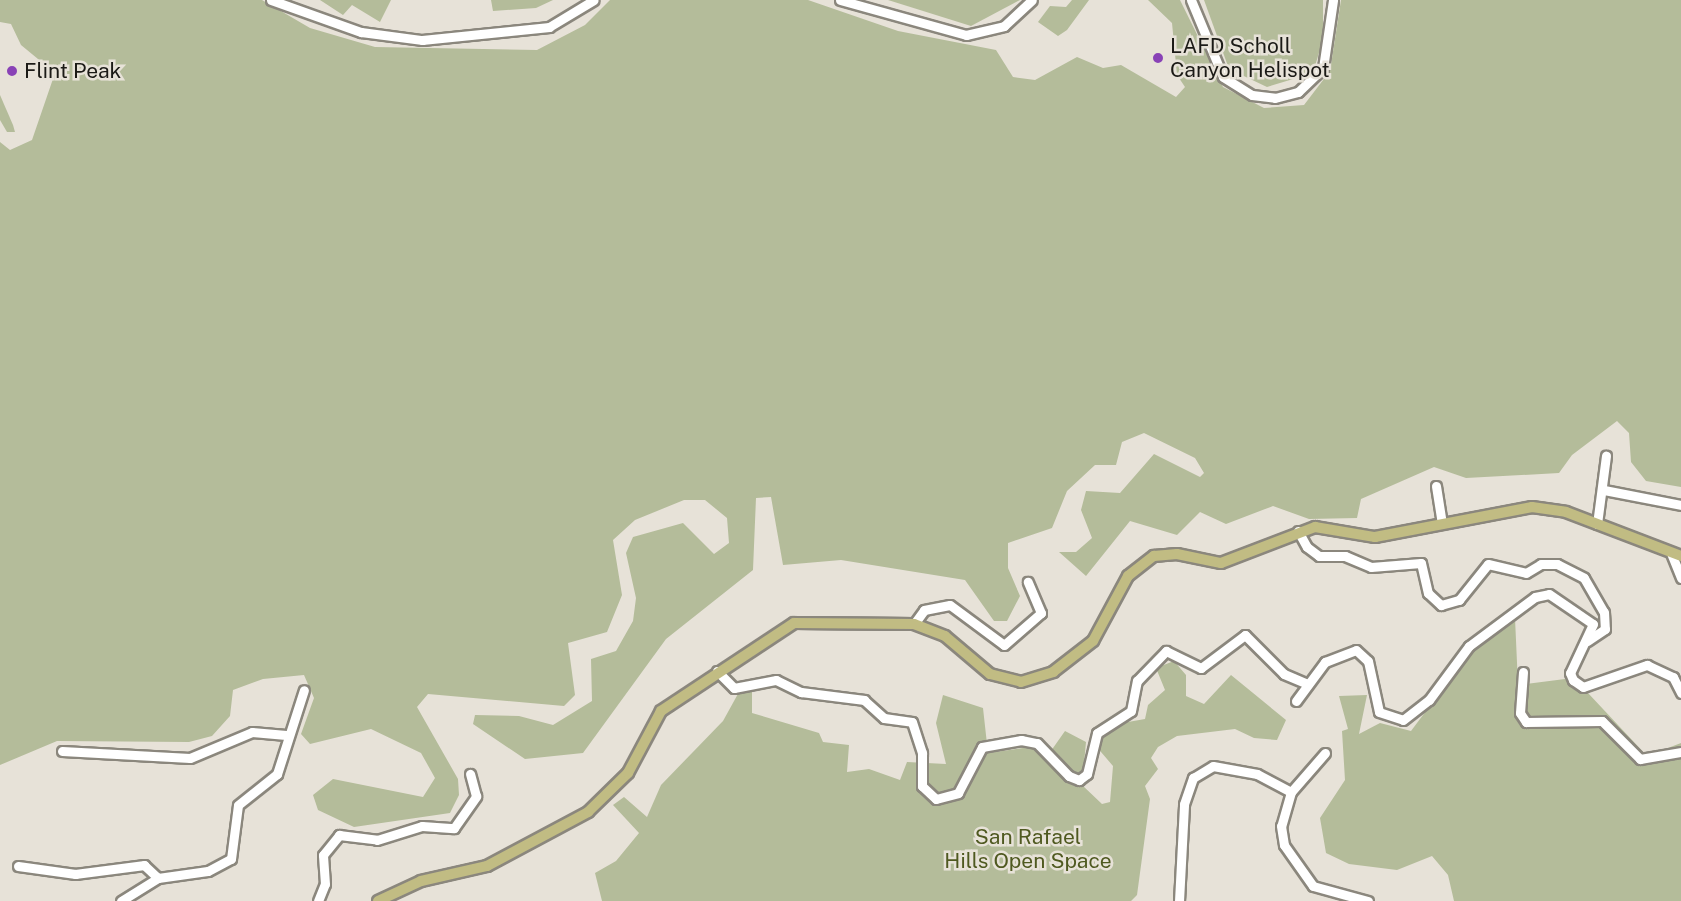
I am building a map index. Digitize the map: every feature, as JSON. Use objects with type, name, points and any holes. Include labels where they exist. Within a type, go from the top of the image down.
[{"type":"main road","points":[[378,901],[421,881],[487,866],[588,812],[628,773],[661,711],[717,671],[794,623],[914,624],[945,636],[990,674],[1021,682],[1040,679],[1093,641],[1128,576],[1154,556],[1177,554],[1221,563],[1298,531],[1315,527],[1375,537],[1532,507],[1598,524],[1676,554]]},
{"type":"street","points":[[271,0],[361,33],[422,40],[549,27],[594,0]]},
{"type":"street","points":[[840,0],[966,35],[1004,26],[1032,0]]},
{"type":"street","points":[[1191,0],[1223,77],[1252,95],[1275,98],[1298,92],[1323,68],[1333,0]]},
{"type":"street","points":[[1598,524],[1604,490],[1606,456]]},
{"type":"street","points":[[1436,486],[1442,523]]},
{"type":"street","points":[[1604,490],[1681,505]]},
{"type":"street","points":[[1298,531],[1306,548],[1319,556],[1345,556],[1371,567],[1421,563],[1428,593],[1442,605],[1459,600],[1488,564],[1526,573],[1540,564],[1557,564],[1584,578],[1604,612],[1605,629],[1587,641]]},
{"type":"street","points":[[1676,554],[1681,578]]},
{"type":"street","points":[[914,624],[924,610],[950,605],[1004,645],[1041,613],[1028,582]]},
{"type":"street","points":[[1296,701],[1325,662],[1356,650],[1368,661],[1379,712],[1403,720],[1428,700],[1469,646],[1535,597],[1549,594],[1593,624],[1570,673],[1583,687],[1647,665],[1673,677],[1681,693]]},
{"type":"street","points":[[717,671],[734,688],[776,680],[801,692],[864,700],[884,718],[912,722],[922,753],[922,786],[936,799],[957,793],[982,747],[1021,740],[1037,743],[1069,776],[1078,780],[1087,774],[1096,733],[1131,711],[1137,681],[1166,651],[1201,668],[1245,635],[1284,674],[1308,684]]},
{"type":"street","points":[[1523,672],[1520,713],[1526,722],[1602,721],[1640,759],[1681,752]]},
{"type":"street","points":[[121,901],[158,878],[208,871],[231,859],[238,806],[277,774],[304,690]]},
{"type":"street","points":[[62,751],[190,758],[252,732],[289,735]]},
{"type":"street","points":[[1325,753],[1291,792],[1281,826],[1293,864],[1313,886],[1368,901]]},
{"type":"street","points":[[1179,901],[1184,804],[1192,778],[1213,766],[1257,774],[1291,792]]},
{"type":"street","points":[[318,901],[326,884],[323,855],[339,835],[377,840],[422,826],[454,828],[476,796],[470,774]]},
{"type":"street","points":[[18,866],[75,874],[144,865],[158,878]]},
{"type":"green space","points":[[0,0],[262,0],[310,28],[375,47],[537,50],[585,25],[610,0],[808,0],[898,31],[996,50],[1013,77],[1035,80],[1077,57],[1103,68],[1121,65],[1176,97],[1185,87],[1177,75],[1172,23],[1148,0],[1180,0],[1223,87],[1264,108],[1304,105],[1330,71],[1341,0],[1681,0],[1681,487],[1646,481],[1631,462],[1629,433],[1617,421],[1572,455],[1559,473],[1466,478],[1434,467],[1361,499],[1357,518],[1309,519],[1273,506],[1226,524],[1200,512],[1177,535],[1130,521],[1086,576],[1059,552],[1076,552],[1092,538],[1081,510],[1086,491],[1120,493],[1154,454],[1200,477],[1204,473],[1195,458],[1144,433],[1122,442],[1116,465],[1095,465],[1067,491],[1052,528],[1008,543],[1008,568],[1020,596],[1007,621],[994,621],[965,580],[841,560],[783,565],[771,497],[756,498],[753,570],[666,639],[583,753],[525,759],[473,724],[475,715],[519,716],[553,725],[592,701],[591,659],[616,651],[633,621],[636,598],[626,553],[633,537],[683,523],[714,554],[729,543],[727,518],[705,500],[684,500],[635,520],[613,540],[622,595],[607,632],[568,643],[575,695],[564,706],[428,694],[417,707],[458,779],[459,795],[450,813],[354,827],[318,810],[313,795],[333,779],[423,797],[435,778],[421,753],[371,729],[310,744],[301,734],[314,698],[304,675],[263,679],[233,690],[230,716],[212,736],[189,742],[57,741],[0,765],[0,142],[10,150],[32,140],[55,73],[21,45],[11,24],[0,22]]},
{"type":"green space","points":[[320,0],[391,0],[380,22],[352,5],[343,15]]},
{"type":"green space","points":[[491,0],[553,0],[536,8],[493,11]]},
{"type":"green space","points":[[888,0],[1020,0],[971,26]]},
{"type":"green space","points":[[1072,0],[1089,0],[1067,30],[1058,36],[1038,22],[1050,6],[1066,7]]},
{"type":"green space","points":[[1204,0],[1323,0],[1323,39],[1313,73],[1267,87],[1229,69]]},
{"type":"green space","points":[[0,95],[15,132],[7,132],[0,120]]},
{"type":"green space","points":[[1515,618],[1518,685],[1565,679],[1588,693],[1647,756],[1681,743],[1681,901],[1454,901],[1448,875],[1432,856],[1397,870],[1349,864],[1326,853],[1320,818],[1345,780],[1342,731],[1348,729],[1339,696],[1367,695],[1359,734],[1380,723],[1411,731],[1471,651]]},
{"type":"green space","name":"San Rafael Hills Open Space","points":[[1174,661],[1186,675],[1186,696],[1204,704],[1231,675],[1286,720],[1277,740],[1254,738],[1235,729],[1177,736],[1158,747],[1151,758],[1158,769],[1145,786],[1150,799],[1137,895],[1131,901],[602,901],[595,873],[616,861],[639,833],[613,805],[624,797],[647,817],[661,785],[723,721],[739,692],[752,692],[752,713],[819,733],[823,742],[849,745],[847,772],[869,769],[900,780],[907,762],[946,764],[936,723],[943,695],[983,708],[988,753],[1030,747],[1046,758],[1065,731],[1086,742],[1082,785],[1102,804],[1110,802],[1113,766],[1095,745],[1111,725],[1145,719],[1148,705],[1165,690],[1156,668]]},
{"type":"place","name":"LAFD Scholl Canyon Helispot","points":[[1158,58]]},
{"type":"place","name":"Flint Peak","points":[[12,71]]}]
